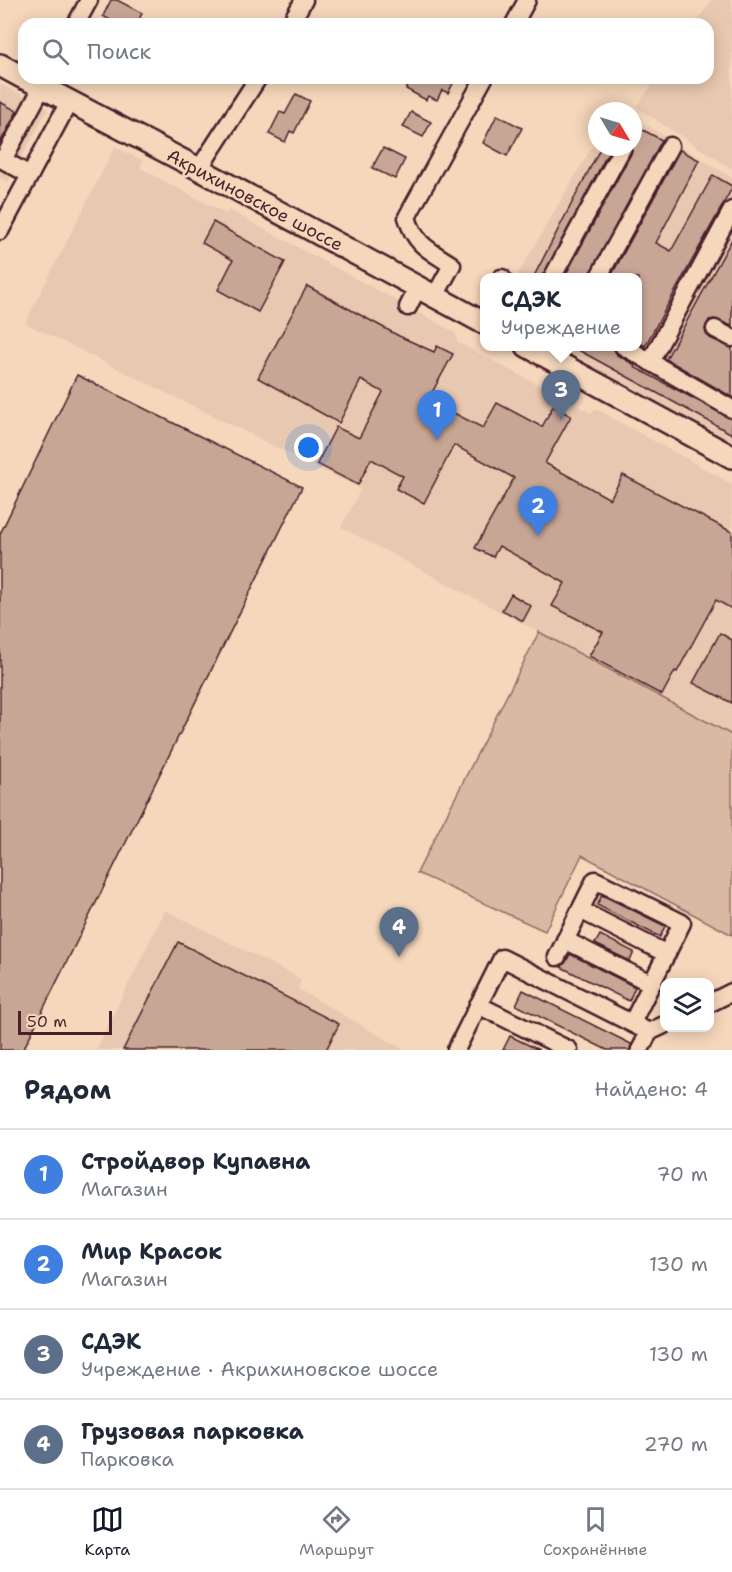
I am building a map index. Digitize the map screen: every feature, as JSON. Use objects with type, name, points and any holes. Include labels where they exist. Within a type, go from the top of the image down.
[{"type":"main road","name":"Акрихиновское шоссе","points":[[0,65],[18,73]]},
{"type":"main road","name":"Акрихиновское шоссе","points":[[41,84],[69,102],[427,292],[480,316]]},
{"type":"main road","points":[[536,351],[732,457]]},
{"type":"street","points":[[79,18],[89,0]]},
{"type":"street","points":[[294,18],[304,0]]},
{"type":"street","points":[[517,18],[527,0]]},
{"type":"street","points":[[30,175],[3,160],[33,84]]},
{"type":"street","points":[[199,169],[254,84]]},
{"type":"street","points":[[408,307],[427,292],[452,265],[422,246],[412,234],[407,217],[481,84]]},
{"type":"street","points":[[0,231],[69,102]]},
{"type":"street","points":[[601,273],[670,146]]},
{"type":"street","points":[[555,273],[618,156]]},
{"type":"street","points":[[650,362],[732,210]]},
{"type":"street","points":[[715,330],[732,338]]},
{"type":"street","points":[[631,351],[732,409]]},
{"type":"street","points":[[556,957],[595,880],[682,923],[632,1023]]},
{"type":"street","points":[[580,910],[667,954]]},
{"type":"street","points":[[565,940],[652,984]]},
{"type":"street","points":[[456,1050],[501,958],[632,1023],[657,1029],[640,1050]]},
{"type":"street","points":[[714,1001],[732,992]]},
{"type":"street","points":[[478,1005],[569,1050]]},
{"type":"shaded area","points":[[712,0],[732,0],[732,169],[642,111],[642,102],[640,102],[653,84],[714,84],[714,18],[699,18]]},
{"type":"shaded area","points":[[0,84],[48,109],[8,182],[0,178]]},
{"type":"shaded area","points":[[642,123],[732,178],[732,451],[546,351],[642,351],[642,273],[519,273],[588,154],[588,156],[642,156]]},
{"type":"shaded area","points":[[115,147],[143,161],[140,168],[226,214],[229,210],[456,333],[457,342],[591,413],[596,409],[732,484],[732,735],[341,527],[361,489],[25,323]]},
{"type":"shaded area","points":[[539,632],[732,735],[732,935],[582,855],[545,931],[417,873]]},
{"type":"shaded area","points":[[165,910],[301,979],[298,989],[404,1050],[96,1050]]},
{"type":"building","points":[[111,0],[117,0],[142,13],[140,18],[106,18],[103,16]]},
{"type":"building","points":[[409,84],[453,84],[448,93],[442,90],[437,100],[428,96],[426,100],[406,89]]},
{"type":"building","points":[[296,94],[310,101],[294,133],[290,131],[285,142],[269,134],[280,112],[285,114]]},
{"type":"building","points":[[0,102],[17,111],[0,143]]},
{"type":"building","points":[[411,112],[431,122],[423,137],[403,127]]},
{"type":"building","points":[[497,115],[522,128],[507,156],[483,143]]},
{"type":"building","points":[[642,130],[662,140],[591,273],[567,273],[630,156],[642,156]]},
{"type":"building","points":[[383,148],[405,159],[395,179],[372,168]]},
{"type":"building","points":[[680,150],[699,160],[656,243],[671,251],[713,175],[732,186],[645,346],[642,344],[642,273],[613,273]]},
{"type":"building","points":[[596,156],[606,156],[545,273],[536,273]]},
{"type":"building","points":[[213,222],[285,262],[258,312],[218,290],[233,260],[202,243]]},
{"type":"building","points":[[732,239],[732,326],[714,319],[709,320],[705,329],[710,338],[732,348],[732,397],[666,359]]},
{"type":"building","points":[[307,286],[399,336],[434,352],[437,346],[453,354],[428,400],[483,428],[497,403],[542,427],[553,406],[571,416],[545,463],[610,499],[623,475],[732,532],[732,609],[716,600],[662,695],[589,656],[603,632],[552,606],[565,583],[499,546],[493,557],[475,548],[514,478],[454,445],[424,503],[396,489],[403,476],[371,459],[358,485],[317,464],[336,427],[359,438],[383,392],[361,380],[339,423],[258,378]]},
{"type":"building","points":[[580,351],[615,351],[617,355],[635,365],[634,367],[732,419],[732,434]]},
{"type":"building","points":[[77,375],[302,487],[23,1050],[0,1050],[0,534]]},
{"type":"building","points":[[511,594],[531,606],[523,621],[502,610]]},
{"type":"building","points":[[720,633],[732,640],[732,703],[693,683]]},
{"type":"building","points":[[602,895],[665,926],[660,937],[597,905]]},
{"type":"building","points":[[600,935],[634,952],[630,961],[595,944]]},
{"type":"building","points":[[178,942],[339,1024],[326,1050],[123,1050]]},
{"type":"building","points":[[570,954],[635,987],[629,1001],[561,967]]},
{"type":"building","points":[[523,990],[631,1044],[630,1050],[607,1050],[516,1005]]},
{"type":"building","points":[[510,1036],[539,1050],[503,1050]]},
{"type":"place","name":"СДЭК","points":[[561,420]]},
{"type":"place","name":"Стройдвор Купавна","points":[[437,440]]},
{"type":"place","name":"Мир Красок","points":[[538,536]]},
{"type":"place","name":"Грузовая парковка","points":[[399,957]]}]
